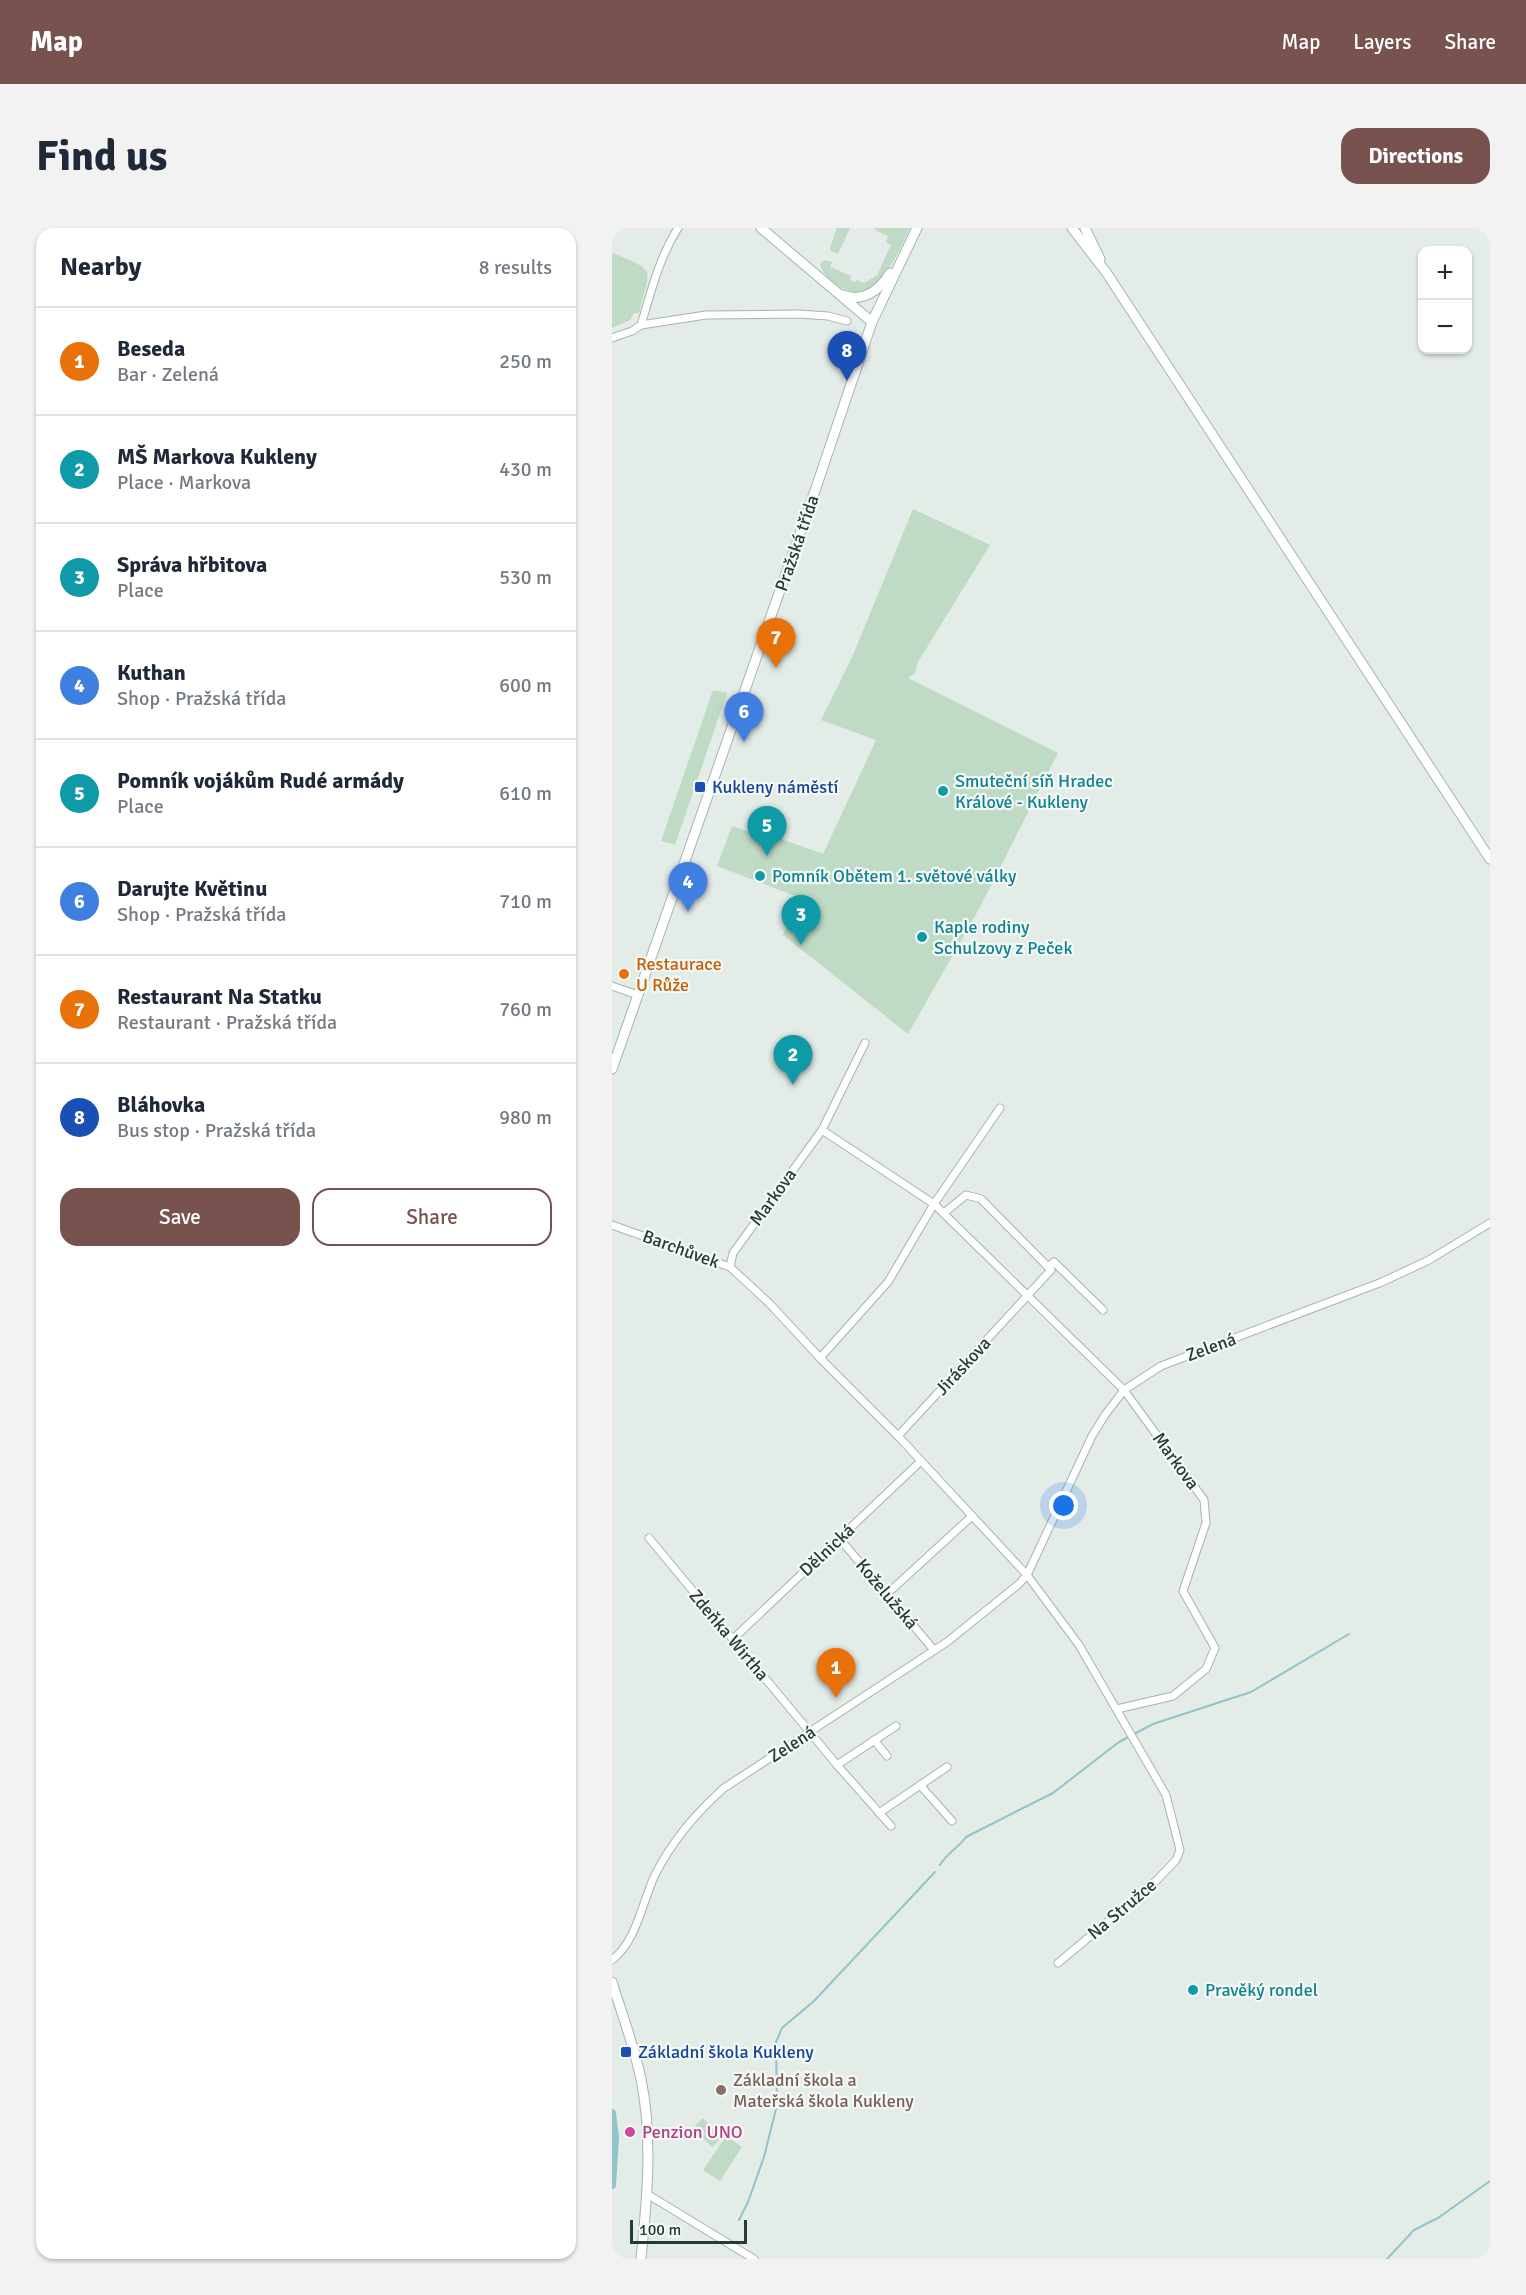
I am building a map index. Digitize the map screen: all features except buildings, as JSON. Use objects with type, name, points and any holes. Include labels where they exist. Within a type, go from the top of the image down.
[{"type":"main road","points":[[761,228],[872,322]]},
{"type":"main road","points":[[835,291],[852,298],[863,297],[872,292],[886,280],[917,228]]},
{"type":"main road","points":[[1071,228],[1106,272],[1490,859]]},
{"type":"main road","points":[[1085,228],[1106,272]]},
{"type":"main road","name":"Pražská třída","points":[[612,1069],[872,322],[905,251]]},
{"type":"main road","points":[[612,1982],[641,2079],[645,2109],[647,2194],[641,2259]]},
{"type":"street","points":[[641,325],[649,293],[669,243],[678,228]]},
{"type":"street","points":[[612,338],[641,325],[706,315],[799,314],[828,316],[847,321]]},
{"type":"street","points":[[612,986],[638,994]]},
{"type":"street","name":"Markova","points":[[730,1267],[733,1253],[822,1130],[865,1043]]},
{"type":"street","points":[[1000,1108],[934,1204],[888,1282],[823,1361],[898,1436],[1027,1575],[1079,1645],[1117,1708]]},
{"type":"street","name":"Markova","points":[[822,1130],[934,1204],[944,1213],[1124,1390],[1204,1500],[1206,1523],[1183,1591],[1215,1648],[1206,1669],[1173,1696],[1117,1708]]},
{"type":"street","points":[[944,1213],[966,1195],[981,1199],[1051,1270],[1028,1295]]},
{"type":"street","name":"Zelená","points":[[612,1960],[627,1945],[659,1868],[704,1806],[724,1788],[960,1633],[1011,1592],[1027,1575],[1092,1436],[1104,1414],[1124,1390],[1161,1366],[1382,1282],[1430,1260],[1490,1222]]},
{"type":"street","name":"Barchůvek","points":[[612,1225],[730,1267],[769,1303],[823,1361]]},
{"type":"street","points":[[1048,1267],[1054,1262],[1103,1310]]},
{"type":"street","name":"Jiráskova","points":[[898,1436],[1028,1295]]},
{"type":"street","name":"Dělnická","points":[[733,1639],[921,1461]]},
{"type":"street","points":[[887,1594],[972,1517]]},
{"type":"street","name":"Zdeňka Wirtha","points":[[649,1538],[837,1765],[891,1826]]},
{"type":"street","name":"Koželužská","points":[[839,1538],[934,1650]]},
{"type":"street","name":"Na Stružce","points":[[1058,1963],[1156,1881],[1170,1868],[1180,1850],[1166,1795],[1117,1708]]},
{"type":"street","points":[[837,1765],[896,1726]]},
{"type":"street","points":[[874,1740],[886,1756]]},
{"type":"street","points":[[879,1813],[947,1767]]},
{"type":"street","points":[[920,1785],[952,1821]]},
{"type":"street","points":[[647,2194],[754,2259]]},
{"type":"green space","points":[[837,228],[850,228],[838,254],[830,248]]},
{"type":"green space","points":[[876,228],[910,228],[885,275],[876,285],[866,291],[854,292],[842,288],[823,272],[820,265],[824,260],[832,262],[830,267],[851,276],[850,280],[856,282],[857,280],[864,283],[877,275],[891,245],[886,242],[888,236],[875,230]]},
{"type":"green space","points":[[612,253],[644,268],[648,279],[639,313],[634,313],[630,320],[612,328]]},
{"type":"green space","points":[[913,509],[990,545],[918,662],[915,673],[908,678],[1058,753],[979,909],[908,1034],[783,935],[800,898],[717,866],[732,826],[767,838],[770,835],[823,854],[876,740],[821,720],[853,655]]},
{"type":"green space","points":[[713,690],[727,693],[675,845],[661,841]]},
{"type":"green space","points":[[703,2118],[721,2138],[712,2147],[693,2128]]},
{"type":"green space","points":[[726,2136],[742,2147],[720,2181],[703,2170]]},
{"type":"waterway","points":[[940,1865],[966,1837],[1053,1793],[1119,1742],[1153,1724],[1251,1692],[1349,1634]]},
{"type":"waterway","points":[[739,2220],[764,2157],[777,2105],[776,2042],[782,2028],[814,2001],[935,1872]]},
{"type":"waterway","points":[[612,2113],[615,2137],[612,2185]]},
{"type":"waterway","points":[[1387,2259],[1414,2230],[1438,2218],[1490,2181]]},
{"type":"place","name":"Bláhovka","points":[[847,381]]},
{"type":"place","name":"Restaurant Na Statku","points":[[776,668]]},
{"type":"place","name":"Darujte Květinu","points":[[744,742]]},
{"type":"place","name":"Kukleny náměstí","points":[[700,787]]},
{"type":"place","name":"Smuteční síň Hradec Králové - Kukleny","points":[[943,791]]},
{"type":"place","name":"Pomník vojákům Rudé armády","points":[[767,856]]},
{"type":"place","name":"Pomník Obětem 1. světové války","points":[[760,876]]},
{"type":"place","name":"Kuthan","points":[[688,912]]},
{"type":"place","name":"Kaple rodiny Schulzovy z Peček","points":[[922,937]]},
{"type":"place","name":"Správa hřbitova","points":[[801,945]]},
{"type":"place","name":"Restaurace U Růže","points":[[624,974]]},
{"type":"place","name":"MŠ Markova Kukleny","points":[[793,1085]]},
{"type":"place","name":"Beseda","points":[[836,1698]]},
{"type":"place","name":"Pravěký rondel","points":[[1193,1990]]},
{"type":"place","name":"Základní škola Kukleny","points":[[626,2052]]},
{"type":"place","name":"Základní škola a Mateřská škola Kukleny","points":[[721,2090]]},
{"type":"place","name":"Penzion UNO","points":[[630,2132]]}]
